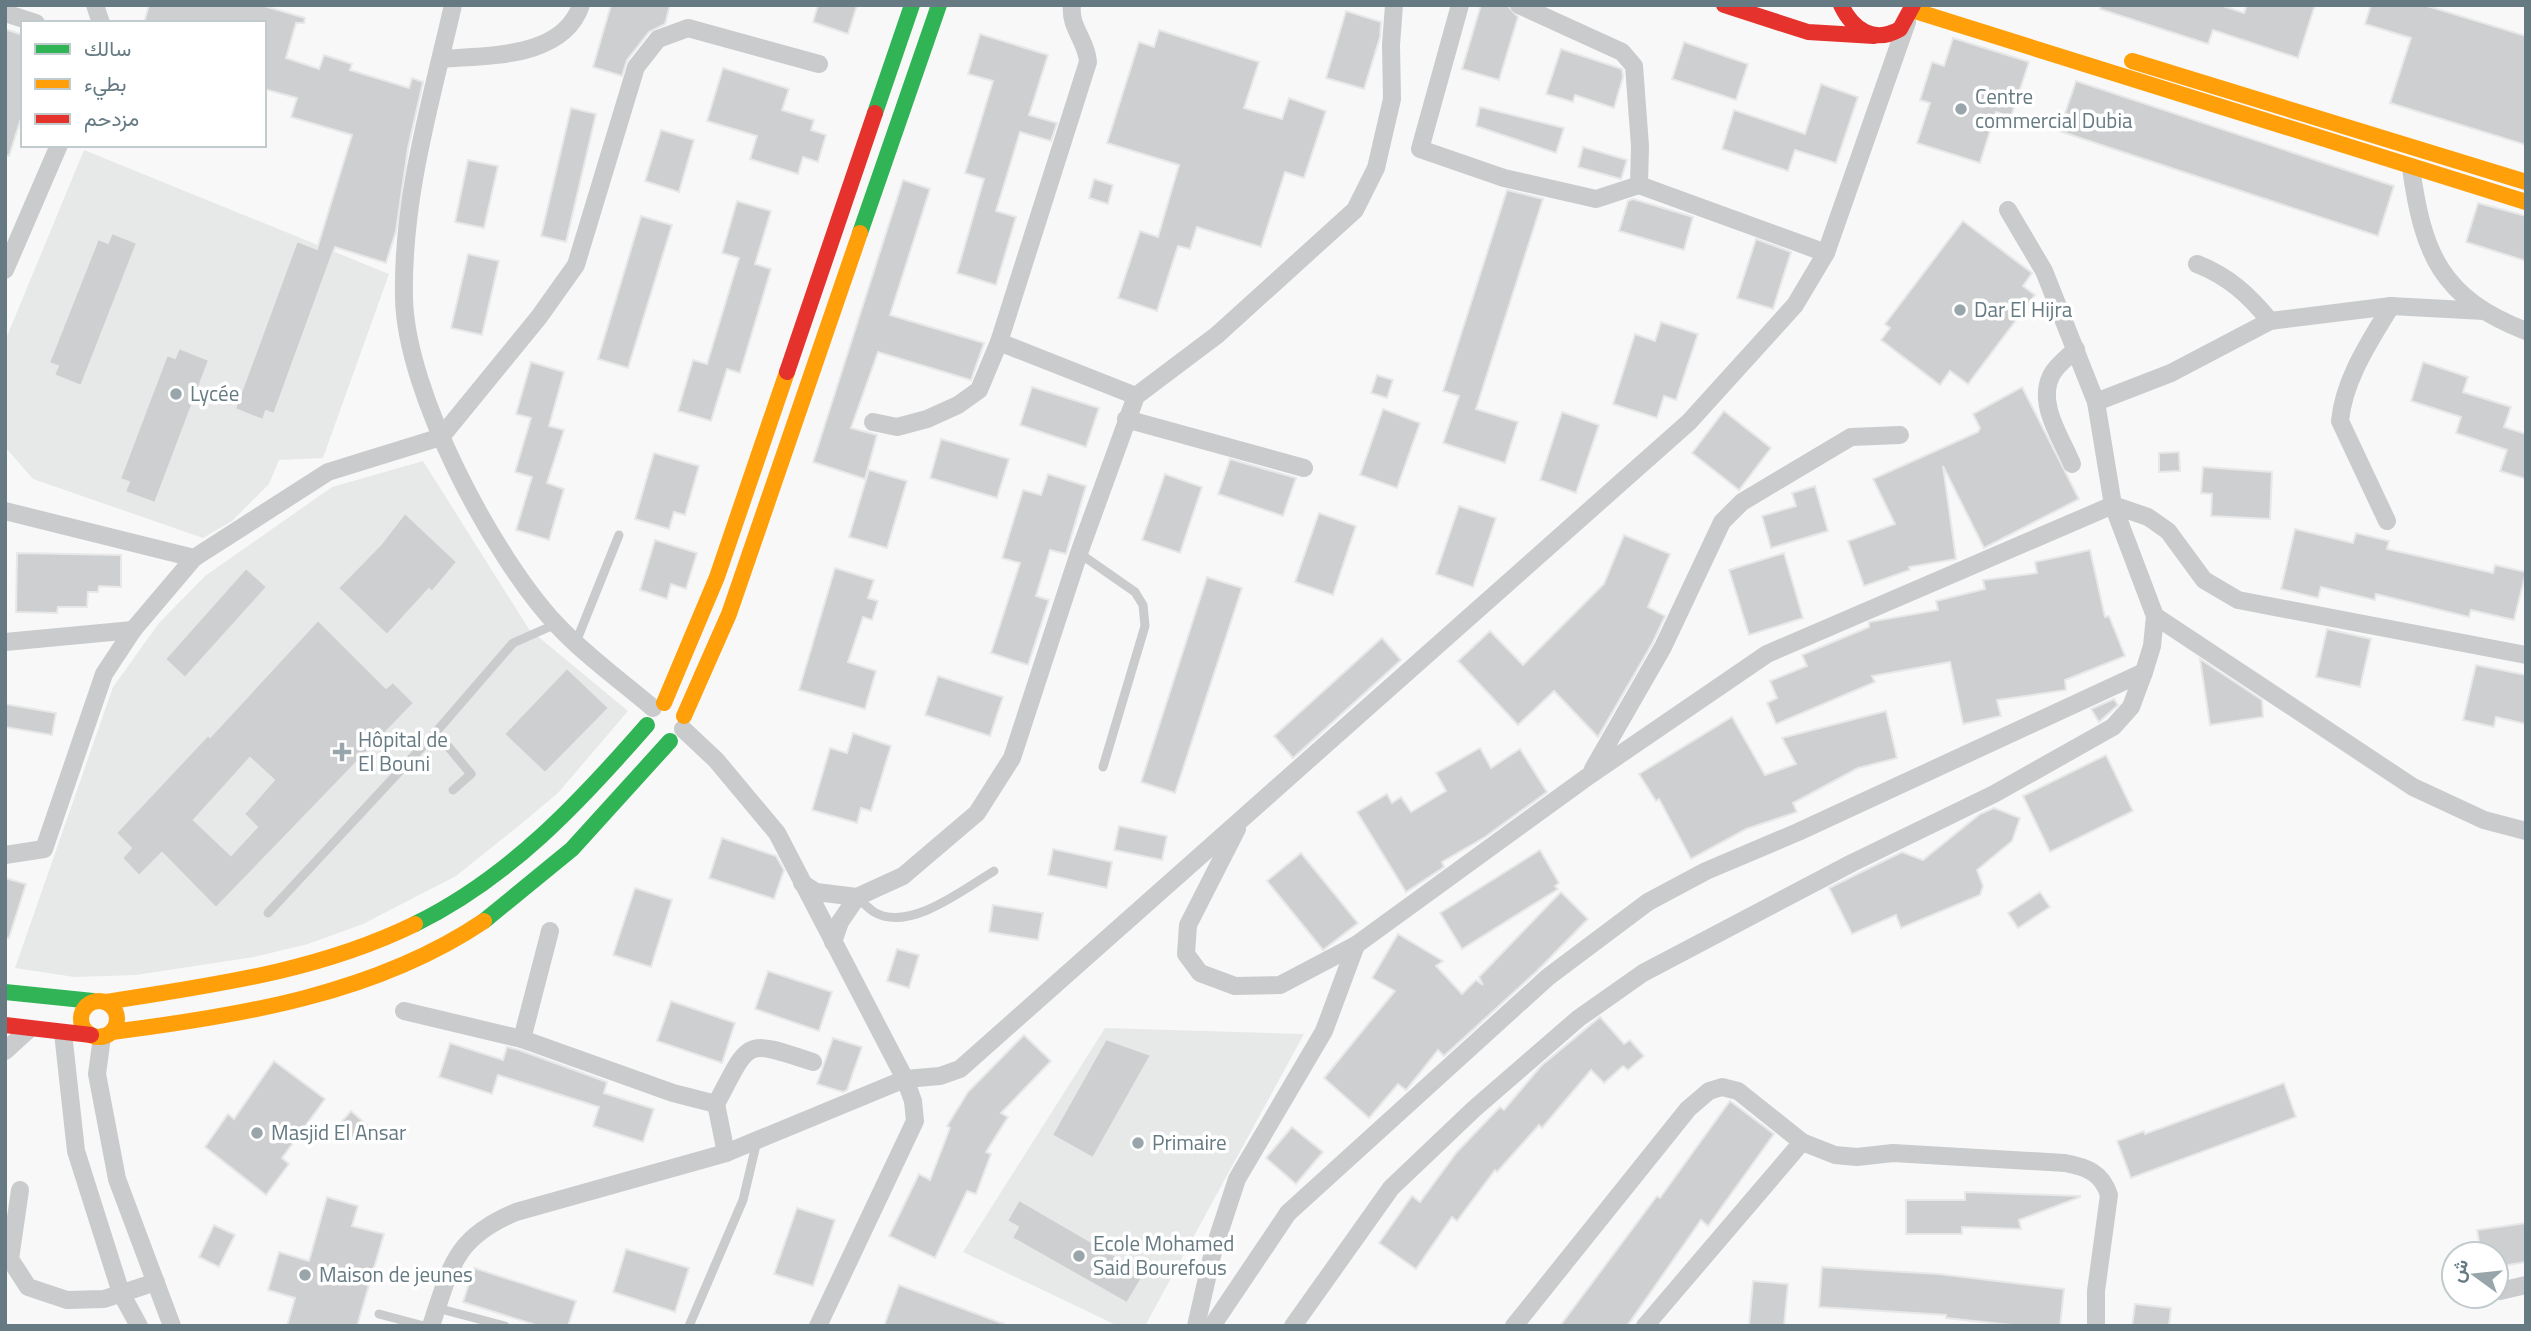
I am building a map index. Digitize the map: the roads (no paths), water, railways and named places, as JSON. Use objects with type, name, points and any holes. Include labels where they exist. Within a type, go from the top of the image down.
[{"type":"main road","points":[[5,992],[100,1002],[270,975],[356,950],[461,899],[513,862],[590,790],[654,712],[717,577],[912,5]]},
{"type":"main road","points":[[5,1025],[28,1030],[102,1035],[197,1022],[284,1005],[364,981],[456,941],[537,881],[609,813],[684,723],[729,614],[939,5]]},
{"type":"main road","points":[[1724,5],[1808,32],[1874,36],[1886,36],[1911,13],[2526,202]]},
{"type":"main road","points":[[1841,5],[1852,26],[1874,36]]},
{"type":"main road","points":[[1949,5],[2526,182]]},
{"type":"main road","points":[[654,712],[676,706],[684,723]]},
{"type":"main road","points":[[654,712],[657,739],[670,741]]},
{"type":"main road","points":[[100,1002],[81,1015],[83,1027],[102,1035]]},
{"type":"main road","points":[[100,1002],[117,1016],[102,1035]]},
{"type":"street","points":[[453,5],[409,199],[404,300],[417,375],[441,437],[490,533],[556,624],[654,712]]},
{"type":"street","points":[[441,58],[524,52],[566,30],[581,5]]},
{"type":"street","points":[[873,422],[897,427],[927,419],[958,405],[979,390],[999,342],[1088,62],[1087,47],[1075,29],[1072,5]]},
{"type":"street","points":[[833,942],[840,922],[857,897],[903,876],[977,813],[1012,758],[1079,553],[1136,396],[1227,327],[1355,211],[1376,168],[1392,99],[1391,46],[1394,5]]},
{"type":"street","points":[[1460,5],[1420,149],[1504,178],[1596,199],[1639,184],[1826,253]]},
{"type":"street","points":[[1519,5],[1622,52],[1634,65],[1640,145],[1639,184]]},
{"type":"street","points":[[5,13],[30,21]]},
{"type":"street","points":[[432,1326],[452,1265],[467,1240],[488,1224],[516,1212],[726,1153],[905,1079],[940,1076],[960,1069],[1689,422],[1795,305],[1826,253],[1911,13]]},
{"type":"street","points":[[5,855],[44,849],[104,674],[133,630],[194,558],[328,472],[441,437],[538,317],[576,265],[636,66],[658,39],[688,28],[819,64]]},
{"type":"street","points":[[5,270],[58,147]]},
{"type":"street","points":[[2411,168],[2425,243],[2441,271],[2459,292],[2484,311],[2526,331]]},
{"type":"street","points":[[1293,1326],[1391,1188],[1579,1018],[1643,973],[1852,863],[1994,793],[2113,727],[2131,707],[2152,646],[2155,617],[2113,505],[2096,402],[2044,271],[2008,210]]},
{"type":"street","points":[[2197,264],[2220,273],[2253,300],[2270,321]]},
{"type":"street","points":[[2096,402],[2171,373],[2270,321],[2391,306],[2484,311]]},
{"type":"street","points":[[2386,521],[2340,421],[2341,403],[2360,358],[2391,306]]},
{"type":"street","points":[[999,342],[1136,396]]},
{"type":"street","points":[[2072,464],[2048,409],[2045,395],[2052,373],[2076,349]]},
{"type":"street","points":[[1126,419],[1304,468]]},
{"type":"street","points":[[1590,775],[1663,647],[1722,522],[1742,502],[1851,437],[1900,435]]},
{"type":"street","points":[[1243,817],[1188,925],[1186,954],[1200,973],[1235,986],[1280,985],[1356,945],[1590,775],[1767,654],[2113,505],[2148,517],[2168,531],[2204,580],[2238,600],[2526,655]]},
{"type":"street","points":[[5,511],[194,558]]},
{"type":"street","points":[[2155,617],[2413,788],[2484,820],[2526,831]]},
{"type":"street","points":[[5,642],[133,630]]},
{"type":"street","points":[[1212,1326],[1289,1213],[1548,976],[1648,902],[1706,870],[1798,832],[2144,672]]},
{"type":"street","points":[[684,723],[777,833],[905,1079],[913,1101],[915,1121],[818,1326]]},
{"type":"street","points":[[802,883],[816,892],[857,897]]},
{"type":"street","points":[[522,1039],[550,931]]},
{"type":"street","points":[[1196,1326],[1213,1252],[1237,1179],[1324,1031],[1356,945]]},
{"type":"street","points":[[404,1011],[522,1039],[673,1093],[716,1104]]},
{"type":"street","points":[[5,1051],[28,1030]]},
{"type":"street","points":[[63,1033],[76,1151],[121,1293],[139,1326]]},
{"type":"street","points":[[102,1035],[97,1074],[117,1179],[172,1326]]},
{"type":"street","points":[[726,1153],[716,1104],[741,1058],[749,1050],[762,1045],[813,1062]]},
{"type":"street","points":[[1514,1326],[1688,1109],[1709,1091],[1722,1087],[1738,1091],[1802,1142],[1835,1155],[1857,1157],[1893,1153],[2065,1163],[2083,1166],[2096,1174],[2105,1182],[2109,1195],[2096,1291],[2096,1326]]},
{"type":"street","points":[[1645,1326],[1802,1142]]},
{"type":"street","points":[[20,1189],[10,1259],[28,1287],[67,1300],[104,1299],[156,1282]]},
{"type":"lane","points":[[576,642],[620,535]]},
{"type":"lane","points":[[1079,553],[1135,592],[1143,605],[1145,626],[1103,767]]},
{"type":"lane","points":[[268,913],[436,732],[513,643],[556,624]]},
{"type":"lane","points":[[436,732],[471,774],[453,790]]},
{"type":"lane","points":[[857,897],[874,912],[893,918],[927,912],[994,871]]},
{"type":"lane","points":[[689,1326],[743,1200],[757,1140]]},
{"type":"lane","points":[[437,1308],[505,1326]]},
{"type":"lane","points":[[379,1314],[424,1326]]},
{"type":"place","name":"Centre commercial Dubia","points":[[1961,109]]},
{"type":"place","name":"Dar El Hijra","points":[[1960,310]]},
{"type":"place","name":"Lycée","points":[[176,394]]},
{"type":"place","name":"Hôpital de El Bouni","points":[[342,752]]},
{"type":"place","name":"Masjid El Ansar","points":[[257,1133]]},
{"type":"place","name":"Primaire","points":[[1138,1143]]},
{"type":"place","name":"Ecole Mohamed Said Bourefous","points":[[1079,1256]]},
{"type":"place","name":"Maison de jeunes","points":[[305,1275]]}]
